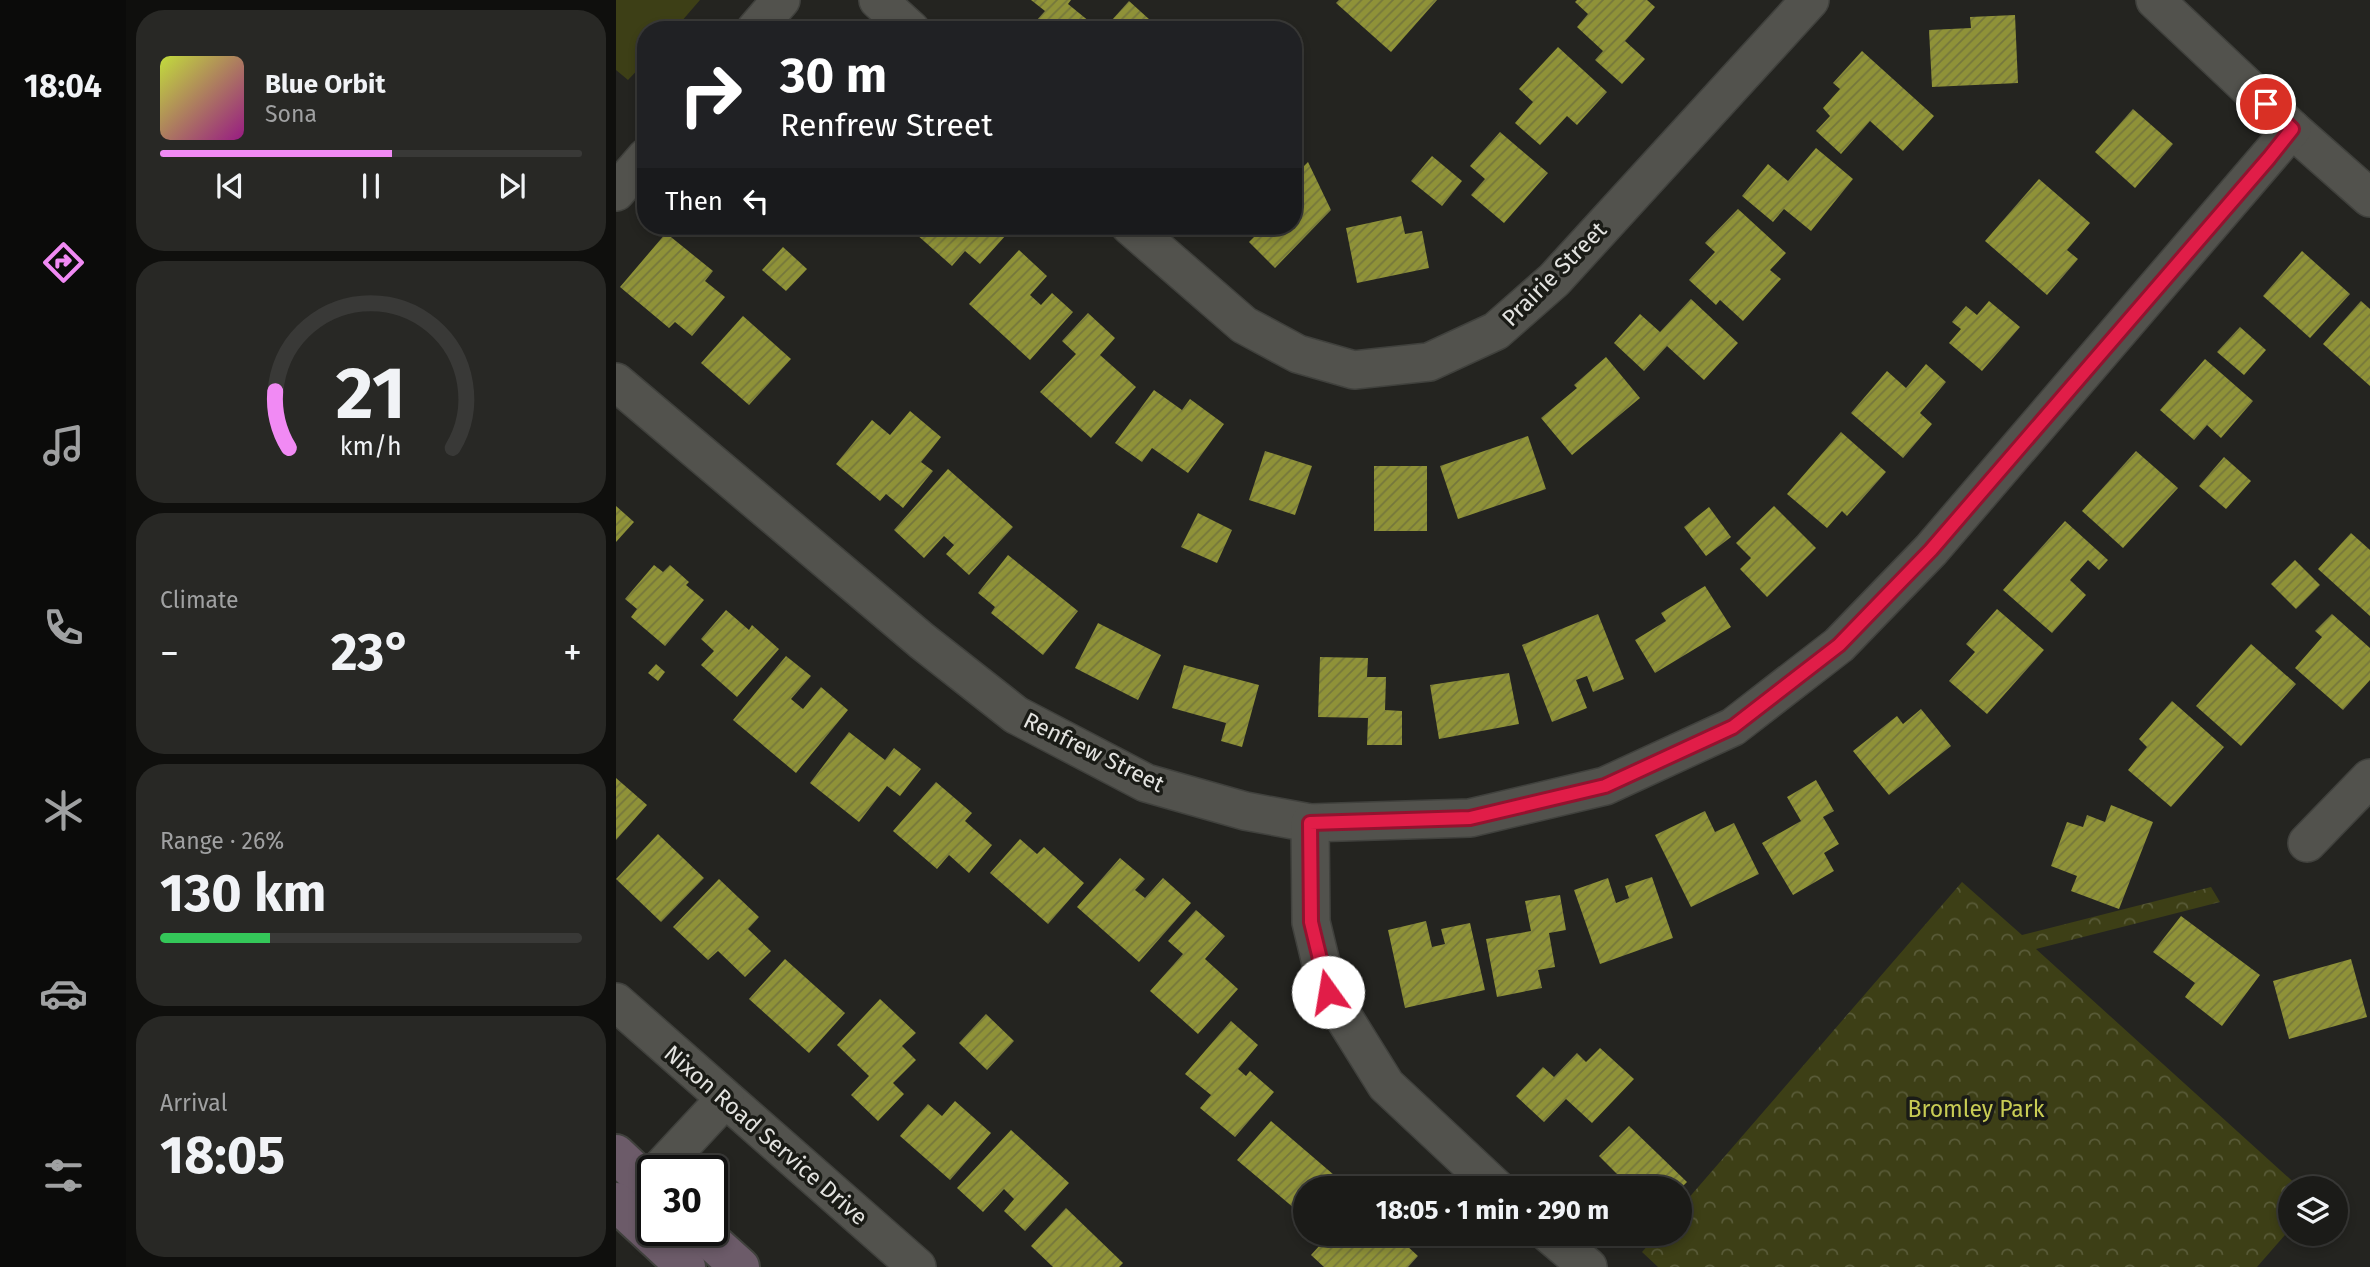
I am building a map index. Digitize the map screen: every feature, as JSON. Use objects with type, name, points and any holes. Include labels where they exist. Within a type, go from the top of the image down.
[{"type":"main road","points":[[616,1154],[637,1176]]},
{"type":"main road","points":[[676,1246],[686,1267]]},
{"type":"main road","points":[[717,1246],[740,1267]]},
{"type":"street","points":[[762,21],[780,0]]},
{"type":"street","points":[[878,0],[901,21]]},
{"type":"street","name":"Prairie Street","points":[[1140,235],[1244,326],[1298,354],[1354,370],[1429,362],[1496,331],[1554,280],[1810,0]]},
{"type":"street","points":[[2155,0],[2370,198]]},
{"type":"street","name":"Renfrew Street","points":[[616,382],[922,641],[1016,715],[1146,782],[1245,811],[1310,823],[1470,818],[1605,786],[1733,727],[1839,645],[1931,550],[2292,129]]},
{"type":"street","points":[[616,192],[637,168]]},
{"type":"street","points":[[2307,843],[2370,778]]},
{"type":"street","points":[[1310,823],[1311,922],[1328,992],[1386,1085],[1483,1176]]},
{"type":"street","name":"Nixon Road Service Drive","points":[[616,1002],[917,1267]]},
{"type":"street","points":[[673,1155],[725,1099]]},
{"type":"street","points":[[1563,1246],[1588,1267]]},
{"type":"green space","points":[[616,0],[700,0],[682,21],[637,21],[637,70],[628,80],[616,70]]},
{"type":"green space","name":"Bromley Park","points":[[1962,882],[2022,935],[2211,887],[2220,902],[2036,949],[2287,1176],[2278,1176],[2278,1243],[2257,1267],[1658,1267],[1642,1252],[1647,1246],[1692,1246],[1692,1194]]},
{"type":"building","points":[[1031,0],[1071,0],[1068,4],[1089,21],[1036,21],[1045,11]]},
{"type":"building","points":[[1339,0],[1437,0],[1391,52],[1336,3]]},
{"type":"building","points":[[1647,0],[1655,7],[1625,41],[1645,59],[1622,84],[1595,60],[1603,51],[1577,27],[1588,14],[1575,2]]},
{"type":"building","points":[[1129,1],[1151,21],[1111,21]]},
{"type":"building","points":[[2015,15],[2018,83],[1932,87],[1929,30],[1971,28],[1970,17]]},
{"type":"building","points":[[1558,47],[1607,92],[1577,125],[1567,116],[1540,145],[1515,123],[1533,102],[1519,89]]},
{"type":"building","points":[[1862,51],[1934,116],[1903,151],[1870,121],[1841,154],[1816,131],[1830,116],[1823,108],[1840,89],[1833,83]]},
{"type":"building","points":[[2133,109],[2173,144],[2135,188],[2095,152]]},
{"type":"building","points":[[1500,132],[1548,173],[1504,223],[1471,195],[1485,179],[1470,166]]},
{"type":"building","points":[[1816,148],[1853,179],[1811,231],[1784,209],[1773,222],[1742,196],[1768,164],[1788,181]]},
{"type":"building","points":[[1432,156],[1462,181],[1442,206],[1411,181]]},
{"type":"building","points":[[1308,162],[1331,210],[1275,268],[1249,242],[1256,235],[1302,235],[1302,168]]},
{"type":"building","points":[[2039,179],[2090,223],[2067,250],[2078,259],[2047,295],[1985,241]]},
{"type":"building","points":[[1738,209],[1786,253],[1770,270],[1781,279],[1743,321],[1720,300],[1716,305],[1689,280],[1715,252],[1705,243]]},
{"type":"building","points":[[1401,216],[1405,234],[1422,231],[1429,268],[1357,283],[1346,228]]},
{"type":"building","points":[[664,235],[668,235],[713,271],[705,281],[725,297],[692,336],[675,322],[669,328],[620,287]]},
{"type":"building","points":[[917,235],[1006,235],[980,264],[965,251],[952,266]]},
{"type":"building","points":[[783,247],[807,269],[786,291],[762,270]]},
{"type":"building","points":[[1019,250],[1047,276],[1030,295],[1041,305],[1052,293],[1073,312],[1030,360],[969,304]]},
{"type":"building","points":[[2302,251],[2350,294],[2310,338],[2263,296]]},
{"type":"building","points":[[1691,299],[1738,343],[1704,380],[1667,346],[1644,371],[1614,343],[1640,314],[1660,332]]},
{"type":"building","points":[[1989,301],[2020,327],[1982,371],[1949,343],[1961,329],[1952,322],[1966,306],[1977,315]]},
{"type":"building","points":[[2361,301],[2370,309],[2370,386],[2323,344]]},
{"type":"building","points":[[1088,313],[1115,338],[1100,355],[1136,387],[1091,438],[1040,392],[1076,354],[1062,341]]},
{"type":"building","points":[[743,316],[791,359],[749,405],[701,363]]},
{"type":"building","points":[[2240,327],[2266,350],[2244,375],[2217,352]]},
{"type":"building","points":[[1606,357],[1640,398],[1572,455],[1541,418],[1577,388],[1574,385]]},
{"type":"building","points":[[2205,359],[2253,401],[2221,438],[2207,425],[2194,440],[2160,410]]},
{"type":"building","points":[[1926,364],[1946,382],[1920,413],[1932,424],[1903,458],[1851,413],[1887,371],[1906,388]]},
{"type":"building","points":[[1154,390],[1182,410],[1190,399],[1224,424],[1188,473],[1152,448],[1142,462],[1115,443]]},
{"type":"building","points":[[910,411],[941,437],[921,462],[933,471],[903,508],[886,494],[880,501],[836,464],[872,420],[890,435]]},
{"type":"building","points":[[1841,432],[1886,472],[1847,516],[1842,511],[1827,528],[1787,494]]},
{"type":"building","points":[[1528,436],[1546,489],[1458,519],[1440,466]]},
{"type":"building","points":[[1265,451],[1312,466],[1295,515],[1249,500]]},
{"type":"building","points":[[2136,451],[2178,488],[2123,548],[2082,511]]},
{"type":"building","points":[[2224,457],[2251,481],[2226,509],[2199,486]]},
{"type":"building","points":[[1374,466],[1427,466],[1427,531],[1374,531]]},
{"type":"building","points":[[948,469],[1013,527],[969,575],[946,554],[954,545],[944,536],[924,558],[894,530]]},
{"type":"building","points":[[616,506],[634,522],[616,542]]},
{"type":"building","points":[[1774,506],[1816,548],[1767,597],[1740,569],[1751,558],[1736,543]]},
{"type":"building","points":[[1709,507],[1731,537],[1706,556],[1684,527]]},
{"type":"building","points":[[1198,513],[1232,530],[1217,563],[1181,547]]},
{"type":"building","points":[[2065,521],[2108,560],[2099,570],[2088,560],[2070,580],[2086,595],[2052,633],[2003,590]]},
{"type":"building","points":[[2351,533],[2370,550],[2370,616],[2318,569]]},
{"type":"building","points":[[1008,555],[1078,611],[1043,655],[991,613],[995,607],[978,593]]},
{"type":"building","points":[[2295,560],[2320,585],[2296,609],[2271,584]]},
{"type":"building","points":[[654,565],[663,572],[670,565],[689,582],[686,585],[704,600],[665,646],[631,617],[637,609],[625,599]]},
{"type":"building","points":[[1705,586],[1731,627],[1655,673],[1635,640],[1666,621],[1661,613]]},
{"type":"building","points":[[1997,609],[2044,650],[1987,714],[1949,681],[1975,652],[1966,644]]},
{"type":"building","points":[[726,610],[749,630],[752,625],[779,649],[737,697],[701,665],[714,651],[701,639]]},
{"type":"building","points":[[1598,614],[1624,679],[1593,692],[1587,676],[1576,680],[1587,708],[1552,722],[1522,645]]},
{"type":"building","points":[[2332,614],[2370,648],[2370,680],[2343,710],[2295,668],[2322,637],[2315,631]]},
{"type":"building","points":[[1098,623],[1161,655],[1138,700],[1075,668]]},
{"type":"building","points":[[2251,644],[2296,684],[2241,746],[2196,706]]},
{"type":"building","points":[[786,656],[811,676],[791,699],[803,709],[821,687],[848,710],[796,773],[733,720]]},
{"type":"building","points":[[1320,657],[1368,658],[1367,677],[1386,677],[1385,710],[1402,711],[1402,745],[1367,745],[1368,718],[1318,717]]},
{"type":"building","points":[[656,664],[665,672],[658,681],[648,673]]},
{"type":"building","points":[[1184,665],[1259,685],[1242,747],[1221,741],[1226,723],[1172,708]]},
{"type":"building","points":[[1509,673],[1519,724],[1439,739],[1430,685]]},
{"type":"building","points":[[2172,701],[2224,747],[2171,807],[2128,770],[2147,747],[2139,739]]},
{"type":"building","points":[[1921,709],[1951,746],[1889,795],[1853,751],[1897,716],[1903,724]]},
{"type":"building","points":[[849,732],[885,760],[894,748],[921,769],[900,796],[887,786],[859,822],[810,783]]},
{"type":"building","points":[[616,778],[647,805],[616,840]]},
{"type":"building","points":[[1816,780],[1834,811],[1823,817],[1839,844],[1824,853],[1834,871],[1793,895],[1762,843],[1801,821],[1787,797]]},
{"type":"building","points":[[936,782],[972,813],[965,821],[992,845],[969,873],[949,855],[937,869],[893,831]]},
{"type":"building","points":[[2111,805],[2153,822],[2119,909],[2071,891],[2077,876],[2051,866],[2067,822],[2083,827],[2087,815],[2105,822]]},
{"type":"building","points":[[1705,811],[1715,832],[1734,823],[1759,874],[1691,907],[1655,835]]},
{"type":"building","points":[[658,834],[704,878],[661,922],[616,879]]},
{"type":"building","points":[[1020,839],[1037,854],[1044,847],[1084,883],[1048,924],[990,873]]},
{"type":"building","points":[[1120,858],[1145,879],[1135,890],[1145,898],[1163,878],[1191,903],[1139,962],[1077,907]]},
{"type":"building","points":[[1652,877],[1673,938],[1600,964],[1574,890],[1608,878],[1616,903],[1629,898],[1625,886]]},
{"type":"building","points":[[719,879],[759,917],[748,929],[771,951],[745,977],[718,951],[708,960],[673,927]]},
{"type":"building","points":[[1560,895],[1566,930],[1549,933],[1555,967],[1538,970],[1542,988],[1497,997],[1486,939],[1531,931],[1525,901]]},
{"type":"building","points":[[1196,910],[1225,936],[1205,959],[1238,989],[1198,1034],[1150,991],[1183,954],[1168,941]]},
{"type":"building","points":[[2181,916],[2260,975],[2222,1026],[2185,997],[2195,983],[2153,952]]},
{"type":"building","points":[[1426,921],[1432,947],[1445,944],[1441,929],[1470,923],[1485,990],[1405,1008],[1388,930]]},
{"type":"building","points":[[785,959],[845,1013],[809,1053],[749,999]]},
{"type":"building","points":[[2351,959],[2367,1017],[2289,1039],[2273,981]]},
{"type":"building","points":[[880,999],[916,1033],[902,1046],[916,1060],[893,1083],[904,1094],[878,1121],[851,1095],[869,1076],[837,1045]]},
{"type":"building","points":[[986,1014],[1014,1041],[987,1070],[959,1043]]},
{"type":"building","points":[[1231,1021],[1258,1045],[1238,1069],[1246,1076],[1250,1071],[1274,1092],[1235,1137],[1200,1108],[1211,1095],[1185,1074]]},
{"type":"building","points":[[1600,1048],[1634,1079],[1592,1123],[1566,1099],[1544,1122],[1516,1096],[1543,1067],[1554,1077],[1577,1053],[1586,1062]]},
{"type":"building","points":[[955,1101],[991,1133],[950,1180],[900,1136],[928,1104],[942,1116]]},
{"type":"building","points":[[1271,1121],[1334,1175],[1293,1176],[1293,1207],[1237,1160]]},
{"type":"building","points":[[1629,1126],[1681,1176],[1619,1176],[1599,1156]]},
{"type":"building","points":[[1011,1130],[1069,1183],[1025,1231],[1004,1211],[1014,1199],[1004,1189],[983,1212],[957,1188]]},
{"type":"building","points":[[1066,1208],[1123,1263],[1119,1267],[1053,1267],[1031,1246]]},
{"type":"building","points":[[1319,1246],[1407,1246],[1418,1256],[1408,1267],[1324,1267],[1311,1255]]},
{"type":"route","points":[[1328,992],[1311,922],[1310,823],[1470,818],[1605,786],[1733,727],[1839,645],[1931,550],[2269,158],[2292,129],[2266,104]]}]
